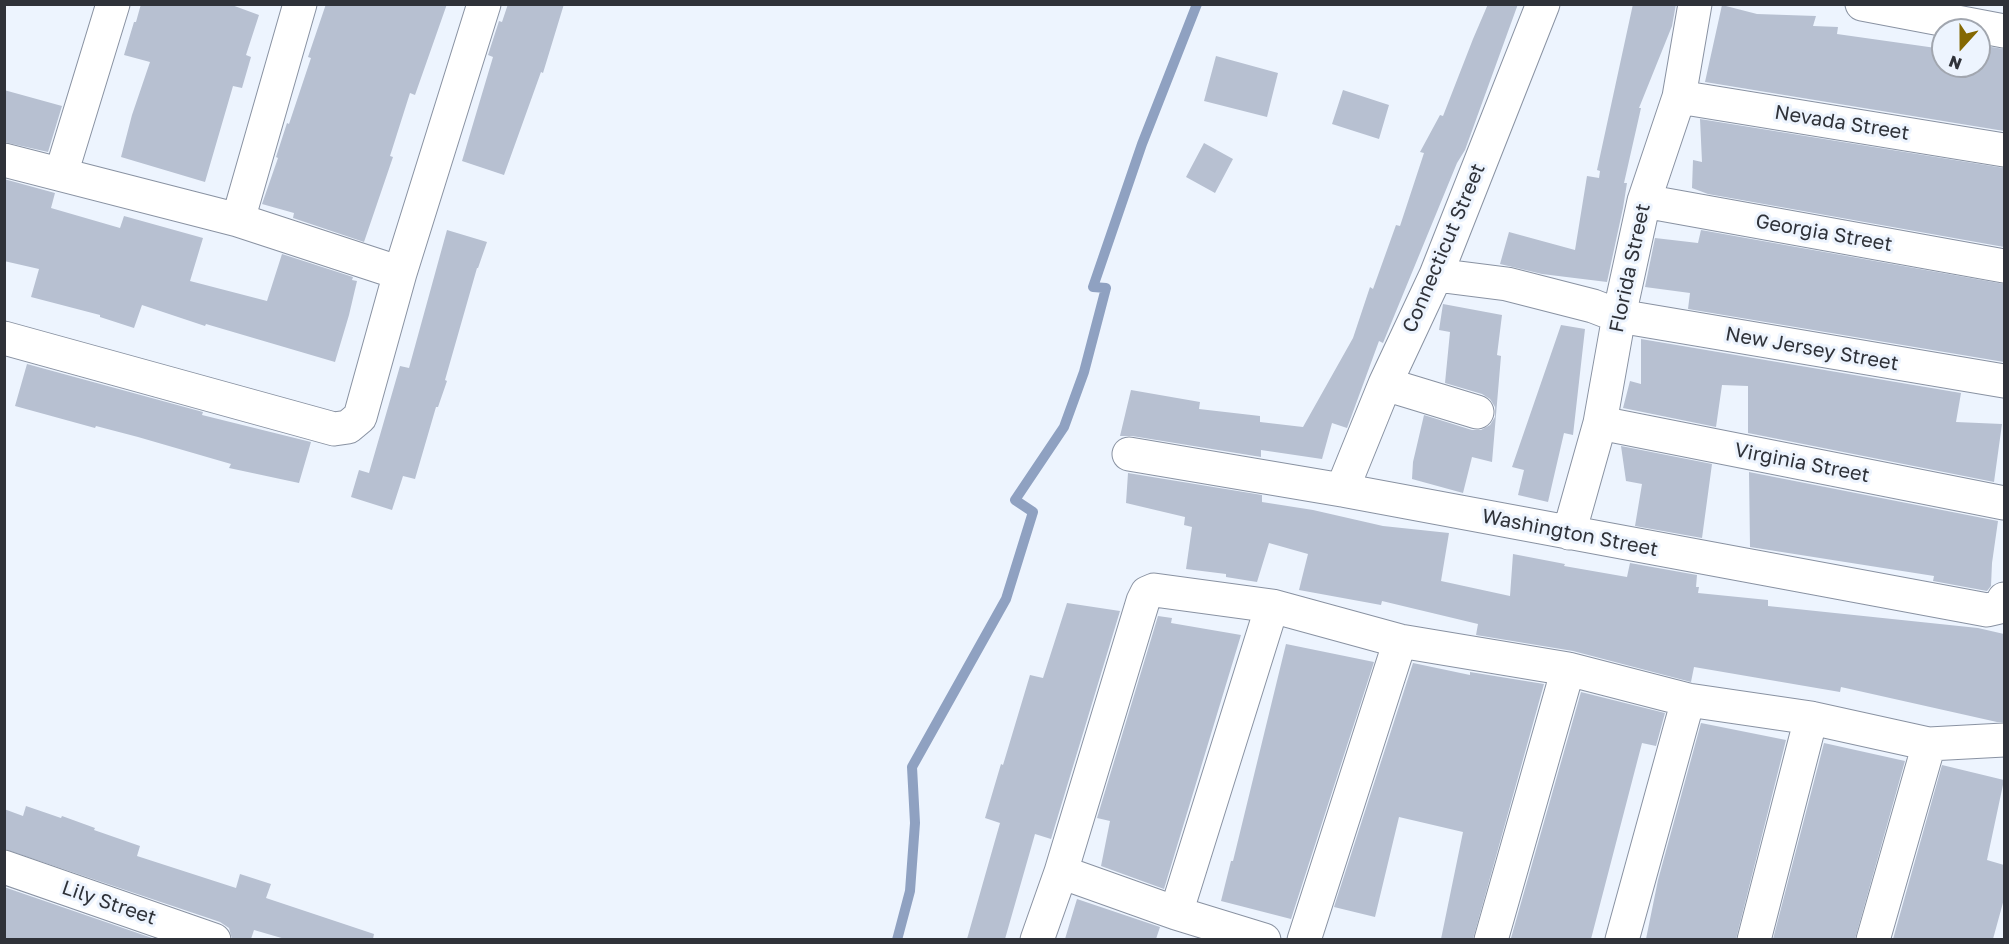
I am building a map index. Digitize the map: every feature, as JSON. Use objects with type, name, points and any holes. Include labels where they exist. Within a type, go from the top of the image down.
[{"type":"street","points":[[61,174],[113,4]]},
{"type":"street","points":[[238,220],[300,4]]},
{"type":"street","points":[[4,338],[334,429],[348,427],[360,417],[400,273],[484,4]]},
{"type":"street","name":"Connecticut Street","points":[[1342,490],[1385,384],[1436,275],[1543,4]]},
{"type":"street","name":"Florida Street","points":[[1569,533],[1600,423],[1619,316],[1644,201],[1679,97],[1695,4]]},
{"type":"street","points":[[1862,4],[2004,31]]},
{"type":"street","name":"Nevada Street","points":[[1679,97],[2004,150]]},
{"type":"street","points":[[4,160],[238,220],[400,273]]},
{"type":"street","name":"Georgia Street","points":[[1644,201],[2004,266]]},
{"type":"street","name":"New Jersey Street","points":[[1436,275],[1507,284],[1593,306],[1619,316],[2004,381]]},
{"type":"street","points":[[1385,384],[1477,412]]},
{"type":"street","name":"Virginia Street","points":[[1600,423],[2004,503]]},
{"type":"street","name":"Washington Street","points":[[1129,454],[1342,490],[1987,610],[2000,607],[2004,599]]},
{"type":"street","points":[[1037,939],[1061,872],[1143,601],[1147,593],[1154,590],[1272,606],[1400,641],[1568,669],[1688,700],[1811,718],[1929,744],[2004,740]]},
{"type":"street","points":[[1176,913],[1272,606]]},
{"type":"street","points":[[1304,939],[1400,641]]},
{"type":"street","points":[[1491,939],[1568,669]]},
{"type":"street","points":[[1622,939],[1688,700]]},
{"type":"street","points":[[1754,939],[1811,718]]},
{"type":"street","points":[[1873,939],[1929,744]]},
{"type":"street","name":"Lily Street","points":[[4,867],[214,939]]},
{"type":"street","points":[[1061,872],[1176,913],[1264,939]]},
{"type":"building","points":[[141,4],[229,4],[259,15],[246,55],[251,57],[242,88],[233,86],[205,182],[121,157],[150,62],[124,55]]},
{"type":"building","points":[[326,4],[447,4],[415,95],[410,93],[390,156],[393,157],[364,242],[293,218],[294,213],[262,204],[287,123],[289,124],[311,58],[308,57]]},
{"type":"building","points":[[508,4],[564,4],[543,73],[541,72],[504,175],[462,161],[493,57],[488,55],[499,21],[502,22]]},
{"type":"building","points":[[1488,4],[1518,4],[1465,150],[1457,163],[1383,343],[1379,341],[1347,428],[1332,423],[1322,459],[1261,450],[1261,457],[1120,436],[1131,390],[1200,402],[1199,409],[1260,416],[1260,422],[1303,427],[1353,338],[1370,287],[1373,289],[1396,225],[1400,226],[1424,153],[1420,152],[1440,115],[1443,116]]},
{"type":"building","points":[[1633,4],[1676,4],[1672,26],[1639,108],[1641,108],[1624,183],[1627,183],[1623,208],[1607,282],[1542,274],[1500,264],[1509,232],[1575,250],[1587,176],[1599,178],[1600,171],[1597,170]]},
{"type":"building","points":[[1722,5],[1757,14],[1816,16],[1813,26],[1838,27],[1837,34],[1931,47],[1931,78],[1991,78],[1991,47],[2004,49],[2004,131],[1705,82]]},
{"type":"building","points":[[1216,56],[1278,73],[1267,117],[1204,101]]},
{"type":"building","points":[[4,90],[62,106],[48,152],[4,142]]},
{"type":"building","points":[[1343,90],[1389,105],[1379,139],[1332,124]]},
{"type":"building","points":[[1700,119],[2004,168],[2004,247],[1708,194],[1692,188],[1693,160],[1702,162]]},
{"type":"building","points":[[1204,143],[1233,159],[1215,193],[1186,177]]},
{"type":"building","points":[[4,179],[55,193],[51,208],[120,228],[124,216],[203,238],[190,281],[267,301],[282,254],[353,277],[352,280],[357,281],[335,362],[206,324],[205,326],[142,305],[134,328],[100,317],[100,315],[31,297],[39,269],[4,261]]},
{"type":"building","points":[[447,230],[487,242],[477,268],[445,380],[447,381],[438,407],[436,407],[415,479],[403,476],[392,510],[351,497],[359,470],[369,473],[400,366],[409,368]]},
{"type":"building","points":[[1701,230],[2004,284],[2004,362],[1688,309],[1690,293],[1645,287],[1655,238],[1698,243]]},
{"type":"building","points":[[1443,304],[1502,315],[1497,355],[1501,356],[1492,462],[1472,457],[1463,493],[1412,479],[1413,462],[1424,415],[1472,430],[1481,430],[1490,425],[1495,417],[1495,407],[1490,399],[1482,394],[1445,383],[1450,332],[1439,330]]},
{"type":"building","points":[[1561,325],[1585,329],[1573,435],[1564,433],[1548,502],[1518,495],[1524,470],[1512,467]]},
{"type":"building","points":[[1641,339],[1961,393],[1956,422],[2002,424],[1994,482],[1748,433],[1748,386],[1722,385],[1716,427],[1623,408],[1630,381],[1641,384]]},
{"type":"building","points":[[27,364],[203,412],[202,415],[311,442],[299,483],[229,468],[231,464],[138,437],[15,406]]},
{"type":"building","points":[[1621,446],[1712,464],[1702,538],[1635,526],[1642,484],[1626,481]]},
{"type":"building","points":[[1749,472],[1998,521],[1991,586],[1987,591],[1933,581],[1934,576],[1750,547]]},
{"type":"building","points":[[1128,473],[1262,495],[1262,502],[1313,510],[1383,526],[1449,533],[1441,581],[1510,596],[1513,554],[1627,577],[1630,563],[1697,575],[1698,593],[1768,600],[1768,606],[1978,628],[2004,634],[2004,722],[1841,687],[1840,692],[1694,667],[1691,682],[1573,651],[1476,635],[1478,624],[1382,601],[1381,605],[1299,590],[1308,554],[1269,543],[1257,582],[1226,577],[1226,574],[1186,569],[1192,527],[1184,525],[1185,517],[1126,503]]},
{"type":"building","points":[[1067,603],[1120,611],[1051,839],[1035,834],[1005,939],[967,939],[1000,823],[985,818],[1001,764],[1003,765],[1030,675],[1043,678]]},
{"type":"building","points":[[1158,616],[1172,618],[1171,623],[1241,635],[1164,889],[1101,866],[1110,821],[1097,818]]},
{"type":"building","points":[[1286,644],[1374,662],[1291,919],[1221,901],[1231,861],[1233,861]]},
{"type":"building","points":[[1413,663],[1470,675],[1470,672],[1544,684],[1473,939],[1441,939],[1463,832],[1399,817],[1375,917],[1334,907]]},
{"type":"building","points":[[1581,692],[1665,713],[1656,746],[1642,743],[1591,939],[1511,938]]},
{"type":"building","points":[[1701,723],[1786,740],[1736,939],[1646,939],[1658,880]]},
{"type":"building","points":[[1824,743],[1905,761],[1855,939],[1773,939]]},
{"type":"building","points":[[1942,765],[2004,780],[1987,860],[2004,865],[2004,899],[1993,939],[1893,939]]},
{"type":"building","points":[[26,806],[61,818],[62,816],[140,846],[137,856],[236,888],[240,874],[271,884],[266,898],[374,934],[373,939],[285,939],[254,930],[251,939],[232,939],[229,928],[220,922],[4,849],[4,809],[23,816]]},
{"type":"building","points":[[4,887],[155,939],[4,939]]},
{"type":"building","points":[[1077,899],[1160,927],[1156,939],[1065,939]]},
{"type":"waterway","points":[[897,940],[910,891],[915,823],[912,767],[1006,599],[1033,512],[1015,500],[1064,427],[1084,372],[1106,288],[1093,287],[1142,144],[1197,4]]}]
